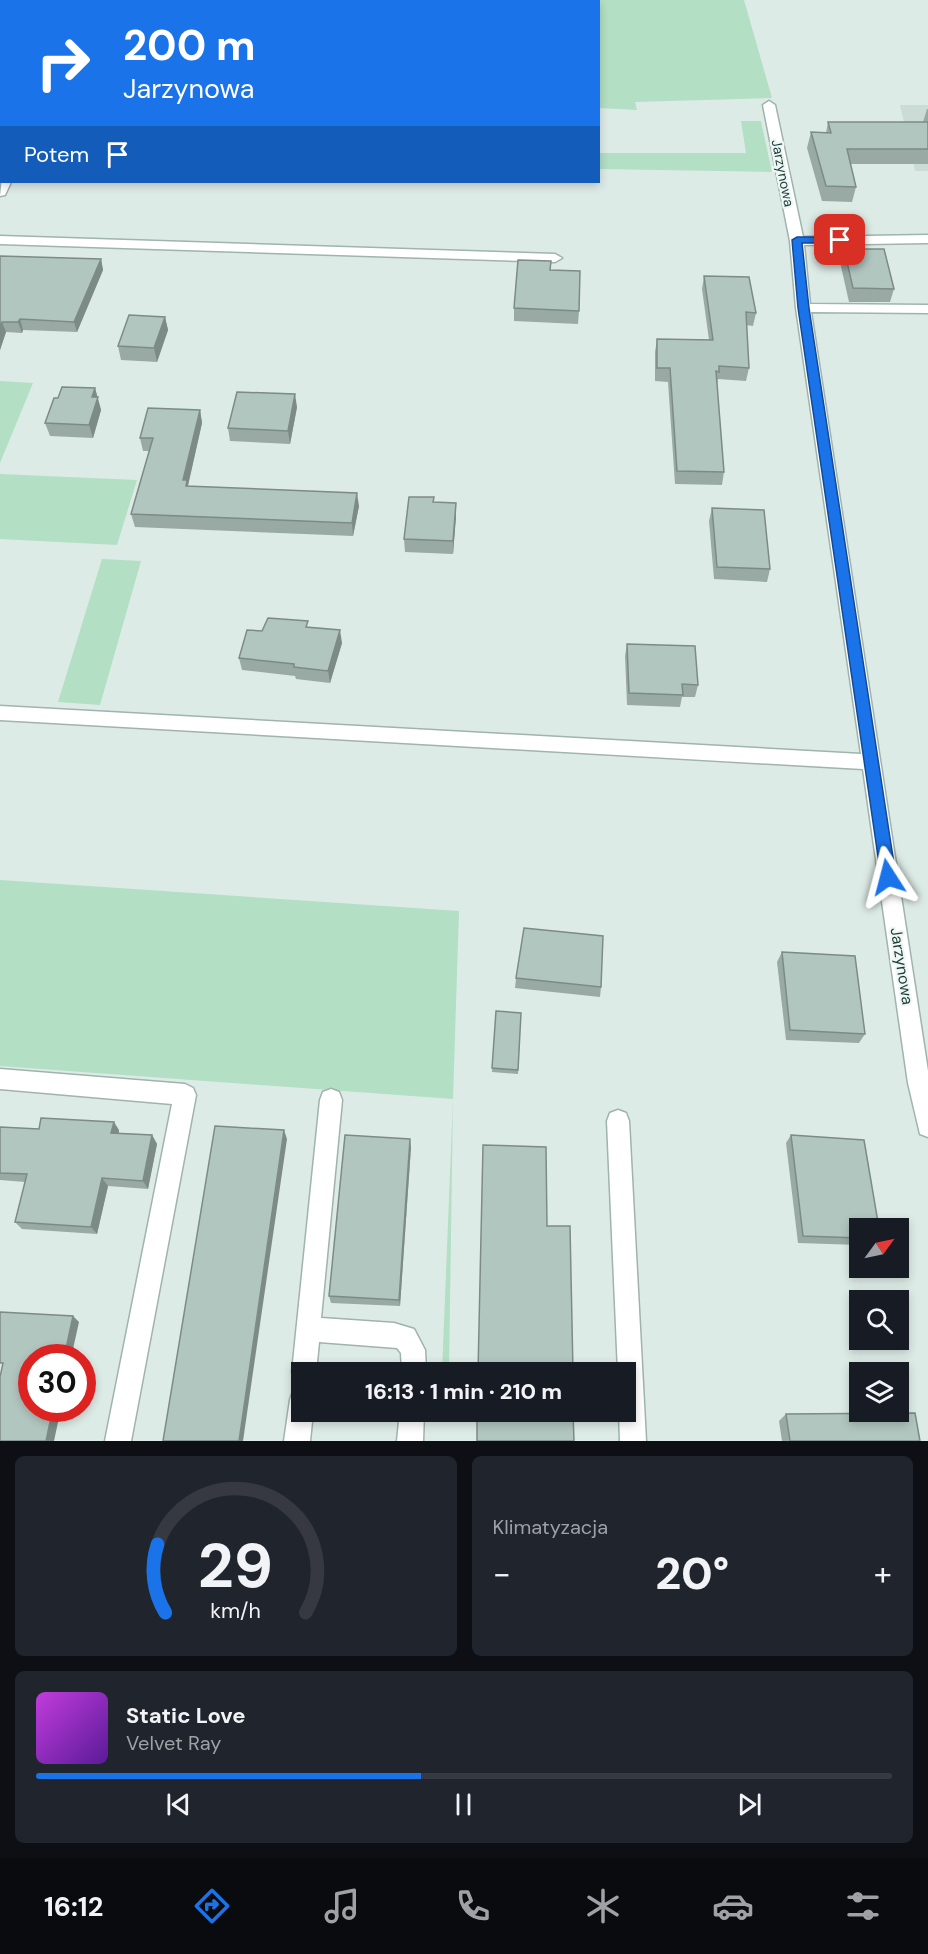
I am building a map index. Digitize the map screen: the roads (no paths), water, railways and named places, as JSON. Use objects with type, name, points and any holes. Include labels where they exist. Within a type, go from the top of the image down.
[{"type":"street","name":"Jarzynowa","points":[[769,105],[797,240],[803,308],[919,1083],[928,1126]]},
{"type":"street","points":[[797,240],[928,239]]},
{"type":"street","points":[[0,240],[555,258]]},
{"type":"street","points":[[803,308],[928,309]]},
{"type":"street","points":[[0,713],[871,762]]},
{"type":"street","points":[[0,1078],[185,1095],[118,1441]]},
{"type":"street","points":[[305,1362],[331,1100]]},
{"type":"street","points":[[618,1121],[633,1441]]},
{"type":"street","points":[[309,1329],[394,1335],[405,1338],[413,1350],[414,1362]]},
{"type":"street","points":[[297,1441],[299,1422]]},
{"type":"street","points":[[410,1441],[411,1422]]}]
